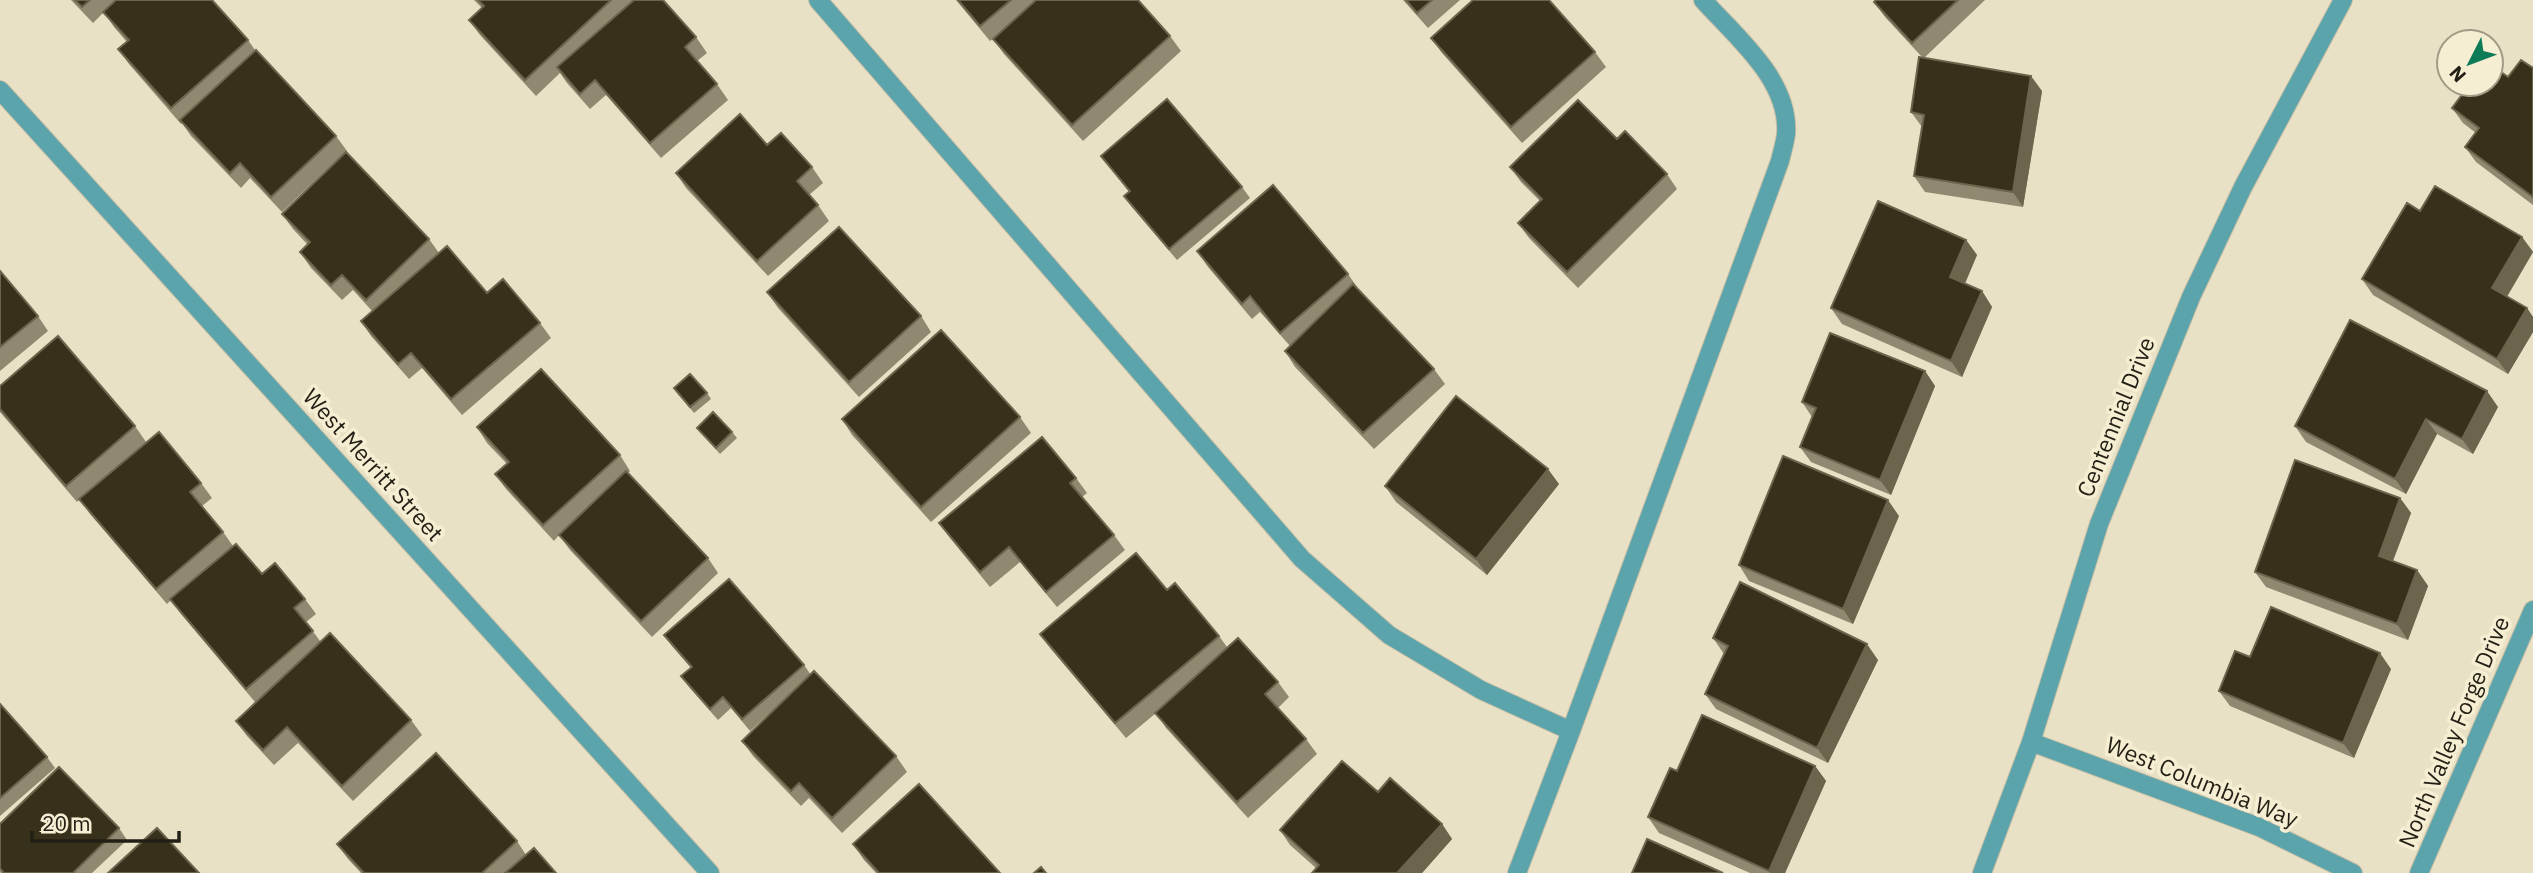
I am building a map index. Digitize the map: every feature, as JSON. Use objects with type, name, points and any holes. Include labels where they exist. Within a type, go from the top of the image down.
[{"type":"street","points":[[818,0],[1302,559],[1389,635],[1481,690],[1571,732]]},
{"type":"street","points":[[1517,873],[1780,161],[1786,134],[1784,108],[1771,78],[1703,0]]},
{"type":"street","name":"Centennial Drive","points":[[1982,873],[2031,742],[2099,524],[2191,297],[2243,187],[2343,0]]},
{"type":"street","name":"West Merritt Street","points":[[0,90],[710,873]]},
{"type":"street","name":"North Valley Forge Drive","points":[[2419,873],[2533,610]]},
{"type":"street","name":"West Columbia Way","points":[[2031,742],[2259,827],[2353,873]]},
{"type":"building","points":[[75,0],[90,0],[82,7]]},
{"type":"building","points":[[116,0],[212,0],[248,40],[171,108],[118,49],[129,40],[103,12]]},
{"type":"building","points":[[478,0],[611,0],[525,80],[469,20],[484,6]]},
{"type":"building","points":[[634,0],[663,0],[696,37],[685,47],[717,84],[650,143],[595,80],[580,94],[557,67]]},
{"type":"building","points":[[958,0],[1011,0],[980,26]]},
{"type":"building","points":[[1036,0],[1138,0],[1170,36],[1072,125],[993,39]]},
{"type":"building","points":[[1406,0],[1432,0],[1417,13]]},
{"type":"building","points":[[1473,0],[1549,0],[1595,52],[1511,127],[1431,38]]},
{"type":"building","points":[[1958,0],[1912,43],[1874,2]]},
{"type":"building","points":[[256,50],[336,136],[271,197],[240,163],[230,173],[180,120]]},
{"type":"building","points":[[1919,57],[2031,76],[2013,192],[1914,176],[1924,115],[1911,112]]},
{"type":"building","points":[[2521,60],[2533,68],[2533,197],[2465,147],[2479,128],[2452,108],[2460,98],[2505,98],[2505,75],[2508,77]]},
{"type":"building","points":[[1167,99],[1242,187],[1169,249],[1124,196],[1130,191],[1101,156]]},
{"type":"building","points":[[1578,100],[1617,139],[1625,131],[1667,174],[1567,272],[1518,223],[1542,199],[1510,167]]},
{"type":"building","points":[[740,114],[767,145],[781,133],[812,167],[797,181],[818,205],[757,261],[676,173]]},
{"type":"building","points":[[346,152],[429,239],[366,300],[342,275],[331,285],[300,252],[310,242],[282,214]]},
{"type":"building","points":[[1273,185],[1348,274],[1280,333],[1250,296],[1242,304],[1197,251]]},
{"type":"building","points":[[2435,186],[2522,237],[2492,288],[2527,308],[2497,359],[2362,279],[2407,203],[2420,211]]},
{"type":"building","points":[[1878,201],[1966,240],[1950,277],[1982,291],[1951,361],[1831,308]]},
{"type":"building","points":[[839,227],[921,316],[849,382],[767,292]]},
{"type":"building","points":[[447,246],[487,293],[503,279],[540,323],[451,399],[411,353],[398,364],[361,321]]},
{"type":"building","points":[[0,271],[38,316],[0,347]]},
{"type":"building","points":[[1353,284],[1434,369],[1363,433],[1285,351]]},
{"type":"building","points":[[2350,320],[2487,391],[2462,439],[2426,419],[2395,479],[2295,426]]},
{"type":"building","points":[[941,330],[1020,417],[921,507],[842,419]]},
{"type":"building","points":[[1830,333],[1925,371],[1880,480],[1800,447],[1816,408],[1802,402]]},
{"type":"building","points":[[58,336],[135,426],[66,486],[0,409],[0,386]]},
{"type":"building","points":[[541,369],[620,455],[543,525],[495,474],[509,462],[477,427]]},
{"type":"building","points":[[690,374],[707,393],[690,407],[674,388]]},
{"type":"building","points":[[1456,396],[1548,469],[1476,559],[1385,486]]},
{"type":"building","points":[[713,412],[732,432],[716,448],[697,428]]},
{"type":"building","points":[[159,432],[201,483],[190,492],[223,532],[156,589],[79,499]]},
{"type":"building","points":[[1042,437],[1076,478],[1070,483],[1114,535],[1046,592],[1009,547],[980,572],[939,523]]},
{"type":"building","points":[[1783,456],[1888,500],[1843,609],[1739,565]]},
{"type":"building","points":[[2295,460],[2400,498],[2379,556],[2417,570],[2397,624],[2255,572]]},
{"type":"building","points":[[626,471],[708,558],[641,621],[559,535]]},
{"type":"building","points":[[236,544],[262,574],[275,563],[305,599],[294,608],[313,631],[246,689],[170,599]]},
{"type":"building","points":[[1136,553],[1167,590],[1175,583],[1219,636],[1115,723],[1040,634]]},
{"type":"building","points":[[729,579],[804,665],[742,719],[723,697],[710,709],[681,676],[692,667],[664,635]]},
{"type":"building","points":[[1740,582],[1867,644],[1817,748],[1705,694],[1728,646],[1713,638]]},
{"type":"building","points":[[2271,607],[2380,653],[2343,743],[2219,691],[2235,651],[2250,657]]},
{"type":"building","points":[[330,633],[411,720],[342,786],[287,727],[263,750],[236,721]]},
{"type":"building","points":[[1238,638],[1278,682],[1265,694],[1306,739],[1237,802],[1155,713]]},
{"type":"building","points":[[814,671],[896,756],[832,818],[799,783],[791,791],[742,741]]},
{"type":"building","points":[[0,704],[47,757],[0,798]]},
{"type":"building","points":[[1702,715],[1815,766],[1769,871],[1648,817],[1670,768],[1677,771]]},
{"type":"building","points":[[436,753],[517,841],[482,873],[364,873],[337,844]]},
{"type":"building","points":[[1342,761],[1378,792],[1390,778],[1442,824],[1397,873],[1312,873],[1319,865],[1280,830]]},
{"type":"building","points":[[59,767],[119,828],[73,873],[4,873],[0,868],[0,824]]},
{"type":"building","points":[[919,784],[1000,873],[879,873],[853,844]]},
{"type":"building","points":[[157,828],[199,873],[108,873]]},
{"type":"building","points":[[1647,839],[1723,873],[1632,873]]},
{"type":"building","points":[[534,848],[556,873],[505,873]]},
{"type":"building","points":[[1041,867],[1046,873],[1034,873]]}]
